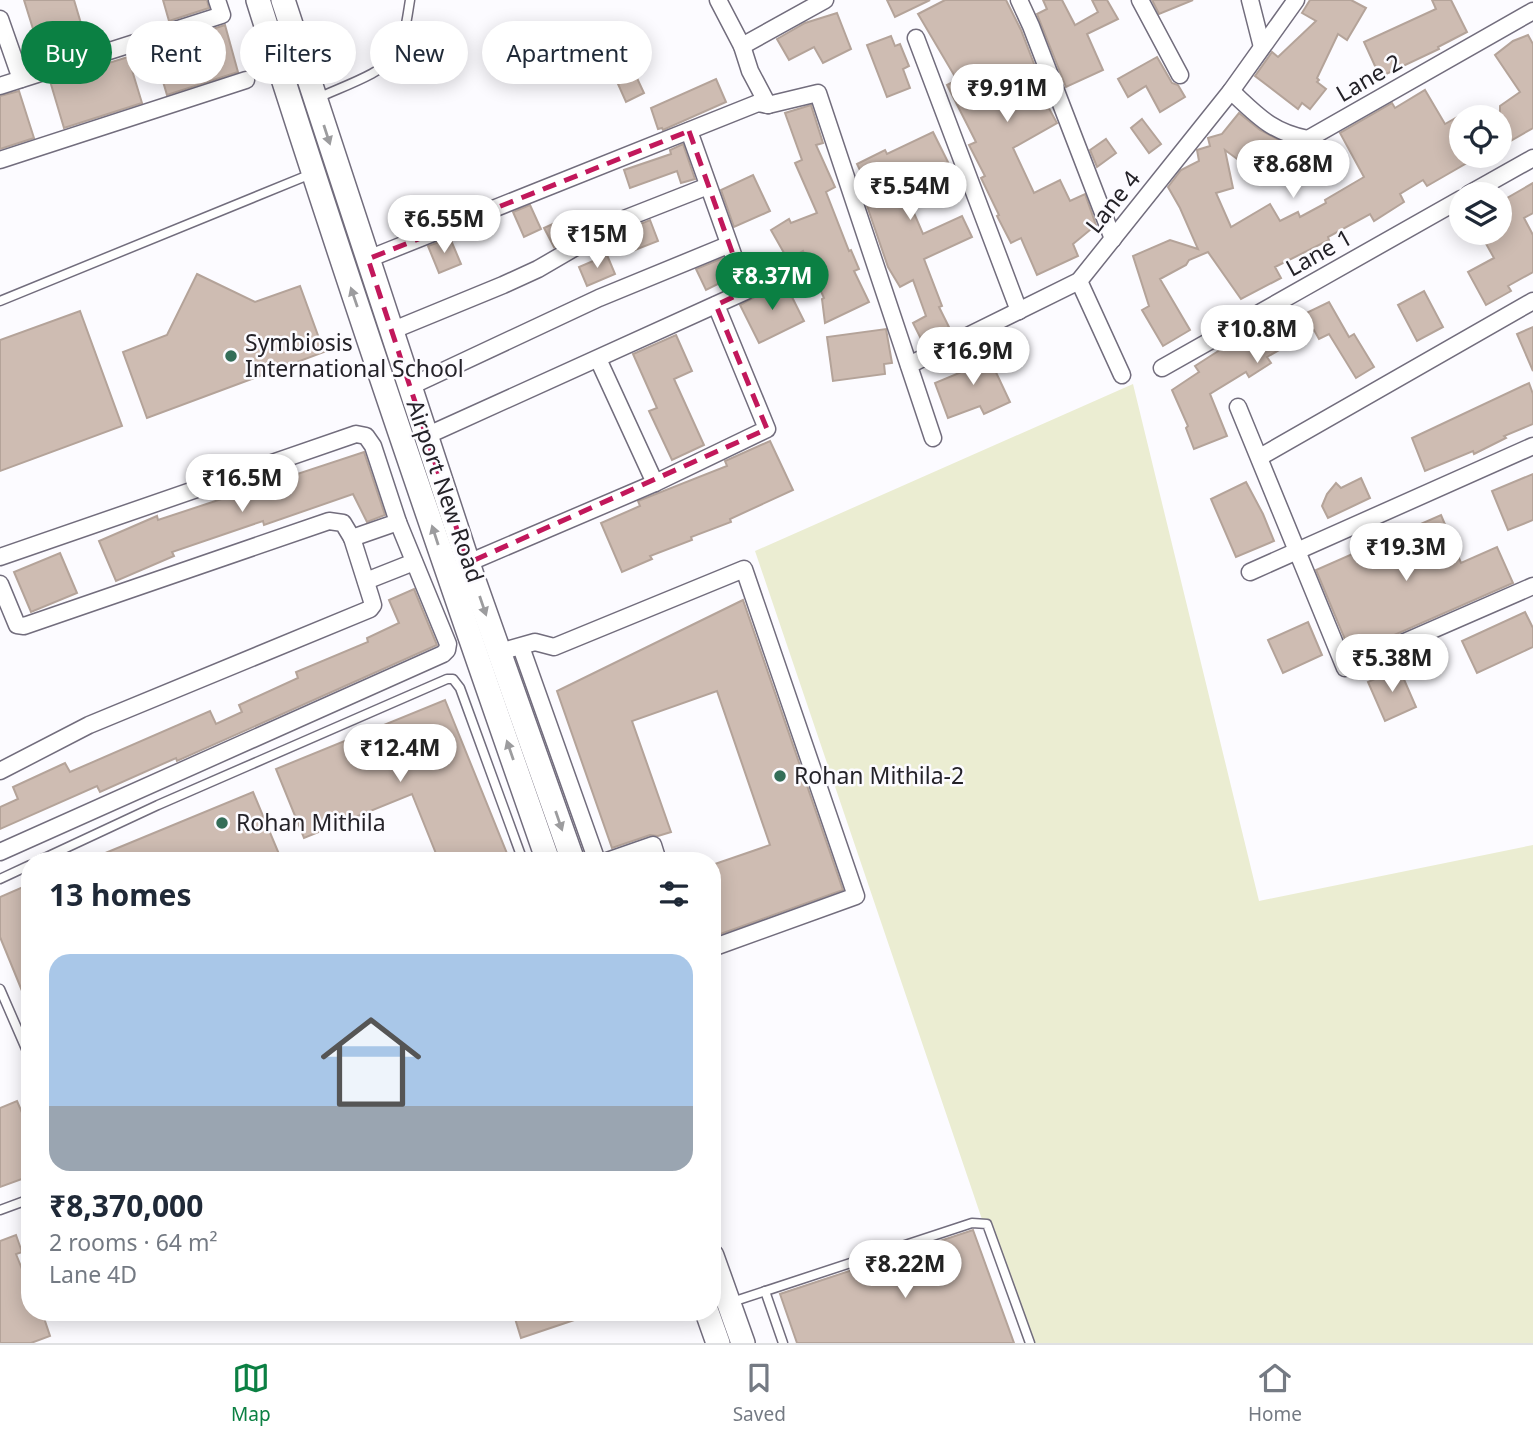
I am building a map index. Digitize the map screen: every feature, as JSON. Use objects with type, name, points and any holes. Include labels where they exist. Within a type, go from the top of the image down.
[{"type":"main road","name":"Airport New Road","points":[[258,0],[313,173],[455,595],[545,852]]},
{"type":"main road","name":"Airport New Road","points":[[283,0],[468,562],[510,649],[570,852]]},
{"type":"main road","points":[[721,1281],[743,1343]]},
{"type":"main road","points":[[710,1321],[718,1343]]},
{"type":"street","points":[[112,50],[222,15],[217,0]]},
{"type":"street","points":[[718,0],[768,105]]},
{"type":"street","points":[[742,46],[825,0]]},
{"type":"street","points":[[1019,0],[1113,239]]},
{"type":"street","points":[[1140,0],[1180,75]]},
{"type":"street","points":[[1250,0],[1262,47]]},
{"type":"street","name":"Lane 4","points":[[909,365],[1079,281],[1231,91],[1296,0]]},
{"type":"street","name":"Lane 2","points":[[1231,91],[1265,123],[1287,135],[1308,139],[1533,11]]},
{"type":"street","points":[[0,19],[21,79],[0,86]]},
{"type":"street","points":[[916,38],[1019,311]]},
{"type":"street","points":[[0,160],[240,82]]},
{"type":"street","points":[[368,259],[758,103],[768,105],[818,93],[933,438]]},
{"type":"street","points":[[426,436],[746,291],[689,131]]},
{"type":"street","points":[[1490,182],[1533,158]]},
{"type":"street","points":[[391,331],[503,285],[577,247],[616,222],[708,186]]},
{"type":"street","name":"Lane 1","points":[[1162,368],[1449,206]]},
{"type":"street","points":[[409,387],[599,298],[728,245]]},
{"type":"street","points":[[1079,281],[1122,375]]},
{"type":"street","points":[[1261,457],[1533,301]]},
{"type":"street","points":[[468,562],[655,483],[767,429],[716,305]]},
{"type":"street","points":[[598,359],[655,483]]},
{"type":"street","points":[[1238,407],[1261,457],[1345,668],[1533,586]]},
{"type":"street","points":[[0,557],[356,434],[366,436],[373,446],[398,522],[448,644],[443,654],[0,852]]},
{"type":"street","points":[[1250,572],[1533,446]]},
{"type":"street","points":[[0,584],[13,620],[17,625],[24,626],[329,521],[343,523],[352,538],[373,605],[370,609],[89,725],[0,771]]},
{"type":"street","points":[[352,538],[398,522]]},
{"type":"street","points":[[366,581],[414,562]]},
{"type":"street","points":[[593,852],[510,649],[535,642],[554,647],[744,569],[856,896],[721,944]]},
{"type":"street","points":[[633,852],[653,845],[655,852]]},
{"type":"lane","points":[[315,99],[384,66],[395,56],[405,29],[410,0]]},
{"type":"lane","points":[[0,301],[313,173]]},
{"type":"lane","points":[[57,852],[158,804],[447,679],[453,679],[460,688],[520,852]]},
{"type":"lane","points":[[0,879],[21,869]]},
{"type":"lane","points":[[0,989],[21,1037]]},
{"type":"lane","points":[[0,1210],[21,1202]]},
{"type":"lane","points":[[729,1303],[972,1223],[987,1224],[1030,1343]]},
{"type":"lane","points":[[765,1291],[783,1343]]},
{"type":"highlighted area","points":[[689,131],[746,291],[716,305],[767,429],[468,563],[368,259]]},
{"type":"green space","points":[[1133,384],[1259,901],[1533,845],[1533,1343],[1024,1343],[755,551]]},
{"type":"building","points":[[24,0],[74,0],[80,21],[31,21]]},
{"type":"building","points":[[163,0],[207,0],[209,8],[169,21]]},
{"type":"building","points":[[887,0],[930,0],[895,17]]},
{"type":"building","points":[[945,0],[1006,0],[1021,30],[1046,95],[1046,103],[1057,123],[1013,148],[1034,193],[1060,180],[1070,201],[1085,194],[1096,225],[1073,244],[1078,256],[1037,275],[1021,238],[1011,243],[997,216],[999,215],[981,178],[985,176],[969,145],[976,142],[947,85],[957,80],[918,14]]},
{"type":"building","points":[[1043,0],[1062,0],[1075,25],[1098,12],[1092,0],[1107,0],[1118,19],[1087,34],[1103,70],[1066,87],[1037,14],[1047,9]]},
{"type":"building","points":[[1152,0],[1193,0],[1159,14]]},
{"type":"building","points":[[1310,0],[1351,0],[1366,8],[1347,40],[1338,34],[1317,78],[1317,82],[1326,89],[1310,109],[1302,103],[1298,109],[1255,76],[1272,52],[1278,57],[1316,21],[1302,13]]},
{"type":"building","points":[[1432,0],[1451,0],[1467,32],[1438,47],[1439,49],[1380,77],[1364,42],[1436,9]]},
{"type":"building","points":[[837,13],[851,49],[823,63],[814,47],[789,60],[777,39],[805,23]]},
{"type":"building","points":[[226,29],[238,72],[226,76]]},
{"type":"building","points":[[1528,35],[1533,44],[1533,128],[1512,140],[1512,105],[1501,105],[1520,92],[1495,55],[1513,41]]},
{"type":"building","points":[[891,36],[895,46],[900,44],[909,66],[903,69],[910,88],[887,97],[867,45]]},
{"type":"building","points":[[1157,57],[1172,83],[1178,85],[1185,97],[1160,112],[1146,86],[1128,97],[1118,79]]},
{"type":"building","points":[[126,58],[126,84],[136,84],[142,103],[64,128],[51,84],[112,84],[112,62]]},
{"type":"building","points":[[716,79],[726,102],[663,130],[658,129],[651,108]]},
{"type":"building","points":[[164,84],[201,84],[167,95]]},
{"type":"building","points":[[618,84],[640,84],[644,93],[626,102]]},
{"type":"building","points":[[1425,90],[1445,124],[1449,122],[1449,168],[1458,168],[1427,186],[1423,180],[1400,194],[1404,202],[1374,221],[1370,214],[1328,237],[1329,240],[1275,267],[1281,278],[1241,299],[1208,252],[1189,260],[1186,265],[1160,279],[1190,330],[1163,346],[1142,310],[1149,306],[1133,256],[1170,240],[1198,249],[1168,187],[1181,170],[1199,161],[1197,150],[1210,146],[1208,138],[1222,134],[1239,113],[1260,130],[1287,144],[1276,159],[1280,162],[1267,181],[1225,150],[1233,188],[1216,193],[1231,227],[1270,204],[1280,221],[1298,212],[1300,217],[1364,177],[1340,133],[1392,103],[1395,108]]},
{"type":"building","points":[[19,91],[34,138],[0,149],[0,96]]},
{"type":"building","points":[[811,105],[823,143],[816,145],[835,187],[826,192],[849,251],[851,250],[859,269],[854,271],[869,302],[825,323],[824,298],[803,251],[788,260],[771,230],[789,219],[791,223],[817,213],[795,163],[802,160],[785,113]]},
{"type":"building","points":[[1142,119],[1161,144],[1149,153],[1131,128]]},
{"type":"building","points":[[933,132],[948,162],[943,165],[945,170],[904,190],[923,234],[962,216],[972,237],[924,259],[942,306],[939,307],[949,327],[922,341],[913,323],[926,316],[913,280],[900,287],[888,267],[866,203],[874,199],[857,164],[885,150],[887,154]]},
{"type":"building","points":[[1106,139],[1116,153],[1097,167],[1090,150]]},
{"type":"building","points":[[683,144],[695,179],[681,183],[677,171],[630,188],[624,170],[671,154],[670,150]]},
{"type":"building","points":[[753,175],[770,211],[734,227],[721,190]]},
{"type":"building","points":[[1533,183],[1533,213],[1524,218],[1533,235],[1533,272],[1508,286],[1511,291],[1486,305],[1468,272],[1494,258],[1487,245],[1512,245],[1512,195]]},
{"type":"building","points":[[530,205],[541,229],[524,237],[513,212]]},
{"type":"building","points":[[650,220],[658,241],[635,250],[628,229]]},
{"type":"building","points":[[559,221],[568,239],[554,247],[544,228]]},
{"type":"building","points":[[450,238],[461,264],[439,273],[428,246]]},
{"type":"building","points":[[607,255],[615,274],[587,286],[579,267]]},
{"type":"building","points":[[723,258],[730,278],[706,290],[696,269]]},
{"type":"building","points":[[197,274],[255,302],[300,286],[324,352],[147,418],[123,352],[167,335]]},
{"type":"building","points":[[784,281],[804,321],[759,343],[740,305]]},
{"type":"building","points":[[1424,291],[1443,327],[1417,341],[1398,305]]},
{"type":"building","points":[[1329,302],[1349,337],[1354,334],[1374,367],[1356,378],[1329,334],[1319,339],[1314,330],[1267,357],[1271,363],[1249,377],[1246,372],[1210,394],[1227,436],[1194,449],[1186,428],[1188,426],[1172,390],[1199,372],[1195,366],[1251,330],[1287,312],[1292,320]]},
{"type":"building","points":[[80,311],[122,426],[0,471],[0,340]]},
{"type":"building","points":[[1533,327],[1533,371],[1517,334]]},
{"type":"building","points":[[886,329],[892,363],[884,364],[885,374],[833,381],[827,337]]},
{"type":"building","points":[[676,335],[692,371],[674,379],[704,445],[672,460],[649,411],[657,408],[633,354]]},
{"type":"building","points":[[985,349],[1010,402],[984,414],[980,406],[948,418],[935,383],[964,371],[959,361]]},
{"type":"building","points":[[1529,383],[1533,394],[1533,424],[1504,436],[1506,438],[1474,454],[1473,451],[1425,471],[1412,438]]},
{"type":"building","points":[[770,441],[793,490],[730,519],[731,522],[691,537],[692,540],[650,556],[652,559],[622,572],[601,523],[640,506],[638,501],[727,466],[725,461]]},
{"type":"building","points":[[364,452],[385,515],[367,522],[353,494],[264,525],[263,521],[172,552],[174,556],[116,581],[99,541],[157,516],[158,520]]},
{"type":"building","points":[[1533,474],[1533,520],[1508,530],[1492,491]]},
{"type":"building","points":[[1361,478],[1370,498],[1328,518],[1322,506],[1336,483],[1341,488]]},
{"type":"building","points":[[1246,482],[1274,541],[1236,557],[1211,499]]},
{"type":"building","points":[[1441,515],[1461,563],[1497,547],[1513,583],[1351,654],[1316,570]]},
{"type":"building","points":[[60,553],[77,593],[31,612],[14,572]]},
{"type":"building","points":[[414,589],[437,645],[177,761],[176,758],[100,792],[97,786],[0,829],[0,807],[18,799],[13,787],[65,763],[70,772],[210,711],[216,724],[242,712],[239,705],[298,678],[296,672],[368,642],[367,638],[399,623],[389,600]]},
{"type":"building","name":"Rohan Mithila-2","points":[[743,600],[843,890],[721,934],[721,862],[770,845],[717,691],[632,721],[671,832],[658,836],[650,835],[612,848],[557,691]]},
{"type":"building","points":[[1525,612],[1533,628],[1533,647],[1477,673],[1462,641]]},
{"type":"building","points":[[1308,622],[1322,655],[1283,673],[1268,640]]},
{"type":"building","points":[[1399,668],[1416,707],[1385,721],[1368,682]]},
{"type":"building","points":[[445,700],[506,852],[435,852],[412,794],[304,838],[276,769]]},
{"type":"building","name":"Rohan Mithila","points":[[253,792],[278,852],[108,852]]},
{"type":"building","points":[[21,888],[21,988],[0,937],[0,897]]},
{"type":"building","points":[[17,1101],[21,1110],[21,1179],[0,1187],[0,1108]]},
{"type":"building","points":[[973,1230],[1014,1343],[797,1343],[780,1294]]},
{"type":"building","points":[[16,1235],[21,1249],[21,1252],[16,1254],[21,1266],[21,1321],[45,1321],[50,1336],[31,1343],[0,1343],[0,1241]]},
{"type":"building","points":[[516,1321],[571,1321],[521,1338]]},
{"type":"place","name":"Symbiosis International School","points":[[231,356]]},
{"type":"place","name":"Rohan Mithila-2","points":[[780,776]]},
{"type":"place","name":"Rohan Mithila","points":[[222,823]]}]
